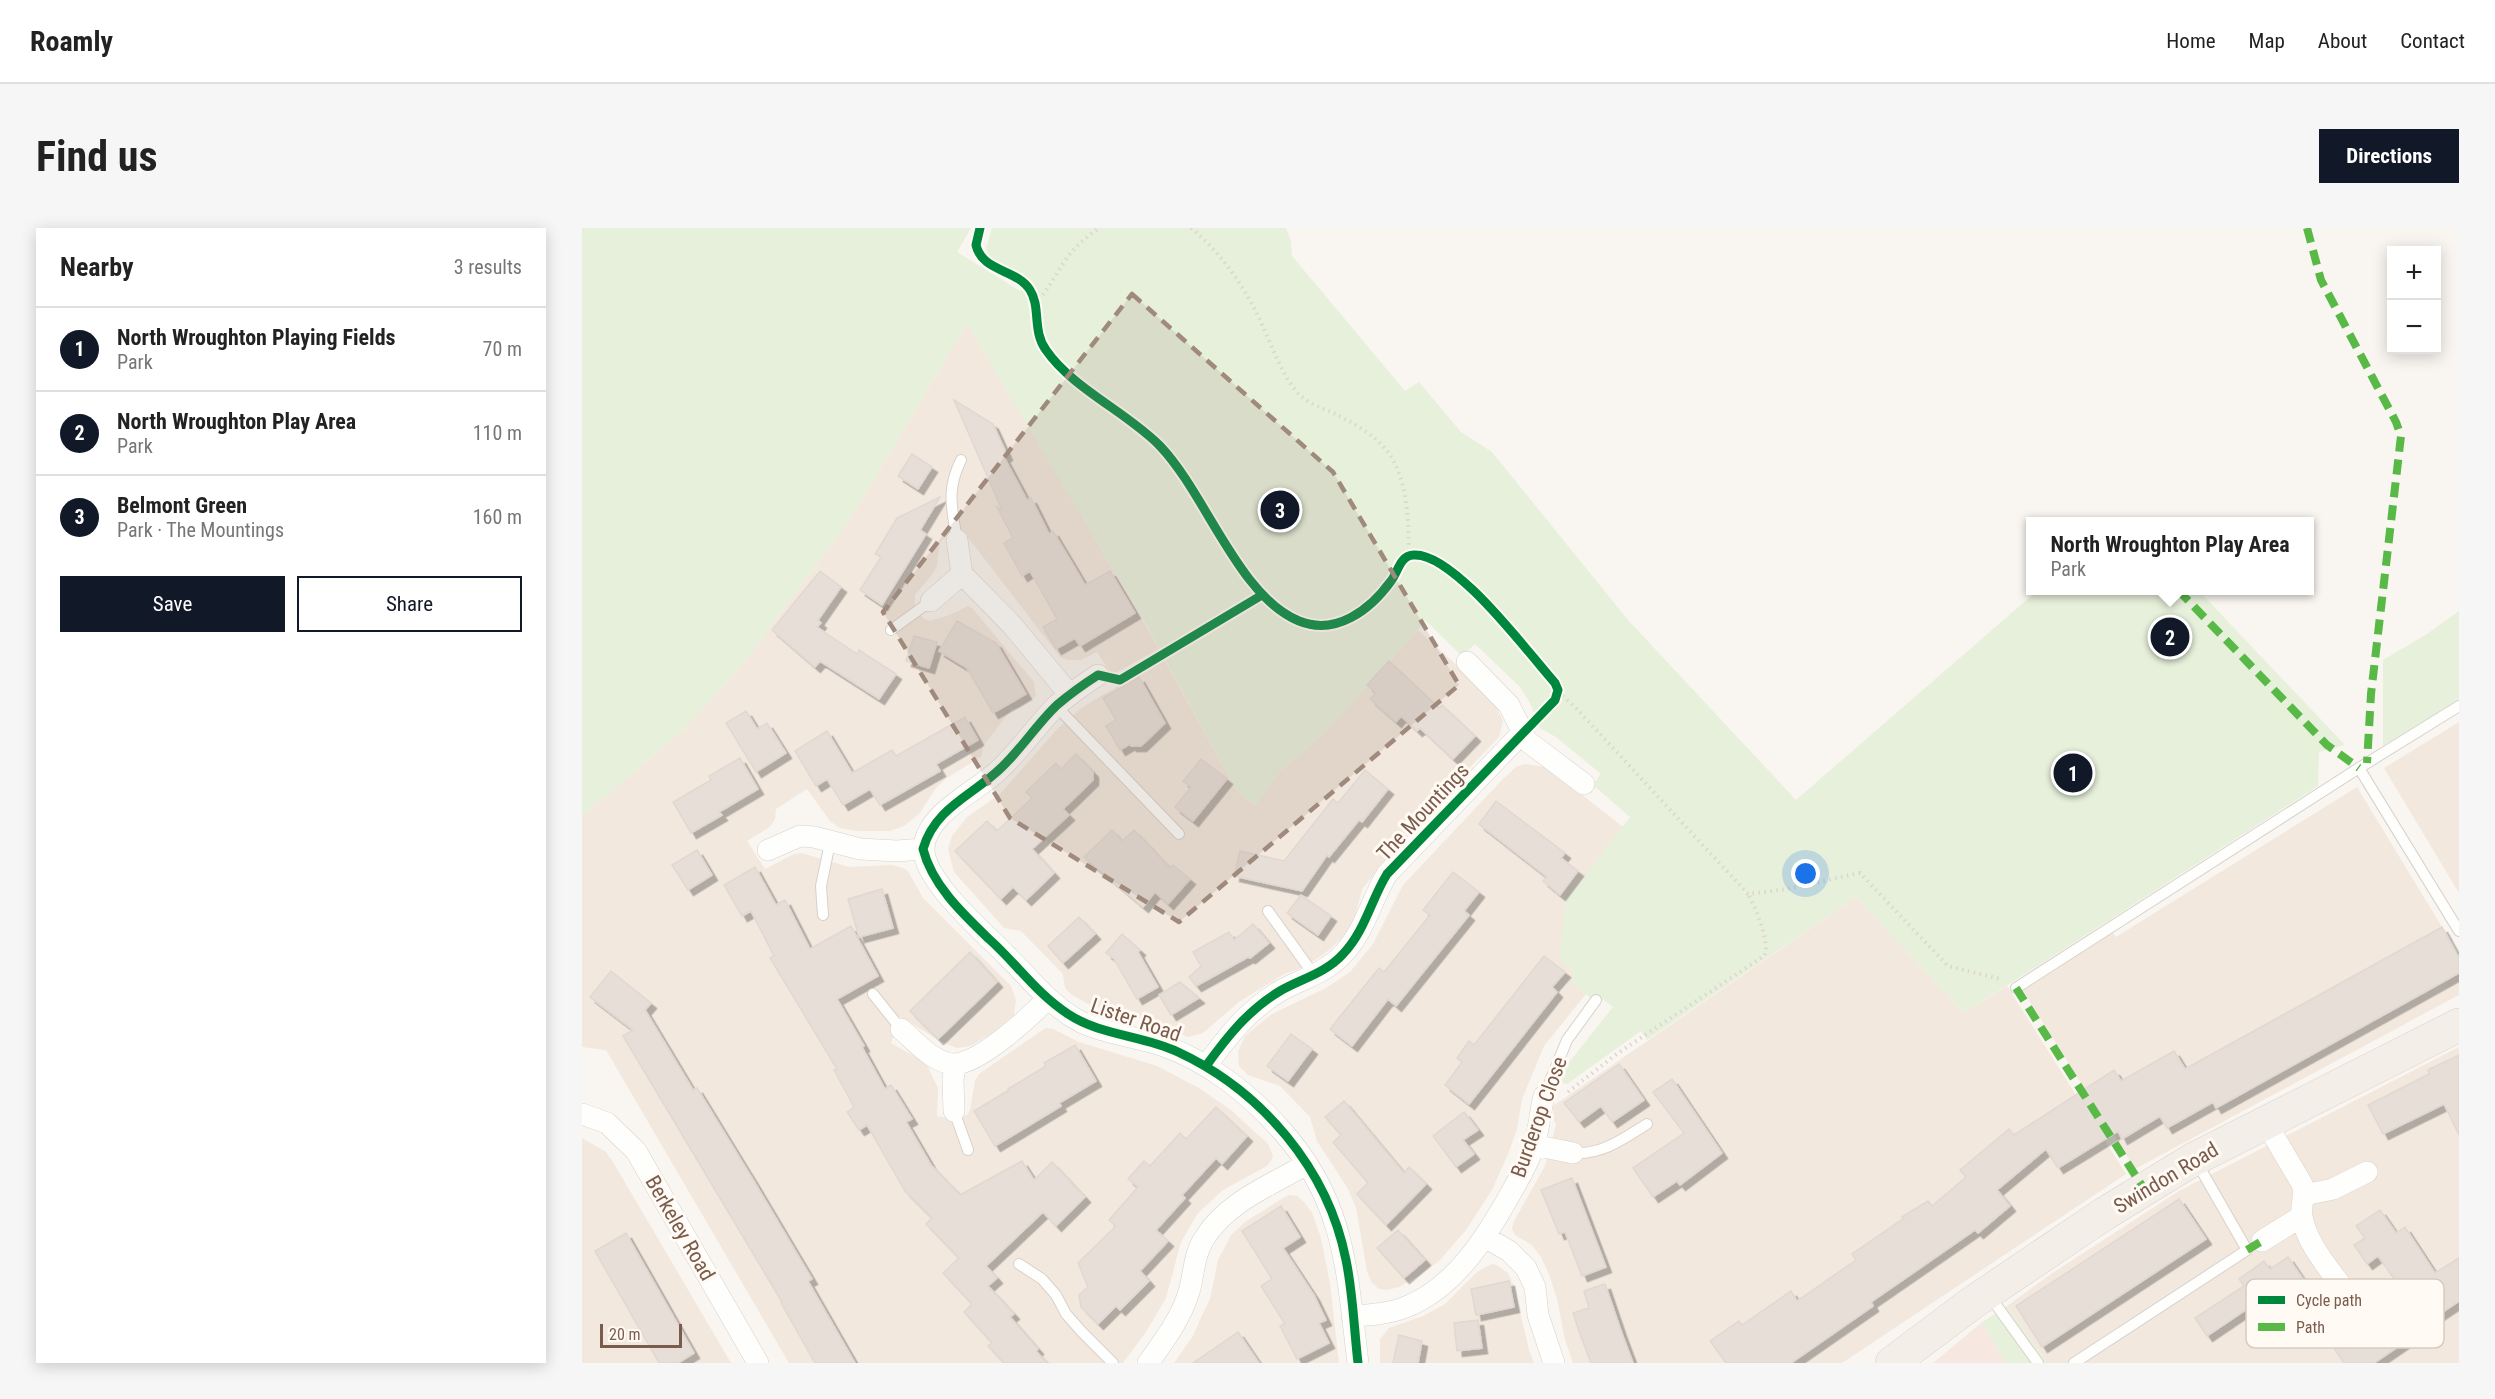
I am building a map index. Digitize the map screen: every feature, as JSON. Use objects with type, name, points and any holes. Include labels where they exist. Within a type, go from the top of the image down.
[{"type":"main road","name":"Swindon Road","points":[[1892,1363],[1987,1293],[2104,1214],[2194,1158],[2459,1025]]},
{"type":"street","points":[[957,540],[962,574],[1012,625],[1063,701]]},
{"type":"street","points":[[931,601],[962,574]]},
{"type":"street","points":[[1467,662],[1506,701],[1522,733],[1534,746],[1584,784]]},
{"type":"street","points":[[768,850],[800,836],[814,837],[860,849],[897,851],[923,849],[929,832],[958,800],[1000,769],[1063,701],[1098,675]]},
{"type":"street","name":"The Mountings","points":[[1206,1066],[1233,1030],[1254,1009],[1279,991],[1314,975],[1336,961],[1355,939],[1377,891],[1388,874],[1522,733]]},
{"type":"street","name":"Lister Road","points":[[923,849],[930,868],[945,891],[1047,999],[1089,1025],[1169,1048],[1206,1066],[1270,1118],[1295,1146],[1327,1199],[1337,1226],[1349,1278],[1358,1363]]},
{"type":"street","points":[[901,1029],[927,1052],[955,1064],[972,1058],[997,1042],[1028,1018],[1047,999]]},
{"type":"street","points":[[954,1111],[955,1064]]},
{"type":"street","name":"Burderop Close","points":[[1352,1316],[1387,1313],[1417,1302],[1457,1270],[1485,1237],[1518,1180],[1534,1145],[1542,1105]]},
{"type":"street","name":"Berkeley Road","points":[[582,1114],[608,1123],[636,1151],[758,1363]]},
{"type":"street","points":[[2265,1121],[2302,1184],[2304,1195],[2302,1216],[2313,1243],[2337,1279]]},
{"type":"street","points":[[1534,1145],[1573,1153]]},
{"type":"street","points":[[1148,1363],[1184,1306],[1202,1240],[1213,1226],[1225,1213],[1242,1201],[1307,1164]]},
{"type":"street","points":[[2304,1195],[2333,1189],[2367,1172]]},
{"type":"street","points":[[2262,1241],[2302,1216]]},
{"type":"street","points":[[1485,1237],[1520,1260],[1531,1277],[1538,1315],[1554,1363]]},
{"type":"lane","points":[[957,540],[951,492],[952,482],[961,460]]},
{"type":"lane","points":[[891,630],[931,601]]},
{"type":"lane","points":[[1063,701],[1179,834]]},
{"type":"lane","points":[[2016,988],[2459,706]]},
{"type":"lane","points":[[2359,768],[2459,931]]},
{"type":"lane","points":[[823,915],[821,886],[830,843]]},
{"type":"lane","points":[[1268,911],[1314,975]]},
{"type":"lane","points":[[873,994],[901,1029]]},
{"type":"lane","name":"Burderop Close","points":[[1542,1105],[1567,1040],[1596,1000]]},
{"type":"lane","points":[[954,1111],[968,1150]]},
{"type":"lane","points":[[1573,1153],[1586,1154],[1611,1146],[1647,1124]]},
{"type":"lane","points":[[2074,1363],[2247,1250],[2194,1158]]},
{"type":"lane","points":[[1019,1264],[1042,1280],[1056,1295],[1066,1314],[1113,1363]]},
{"type":"lane","points":[[1987,1293],[2038,1363]]},
{"type":"path","points":[[1034,306],[1048,290],[1065,260],[1076,247],[1099,228]]},
{"type":"path","points":[[1191,228],[1207,242],[1235,277],[1260,320],[1280,366],[1297,393],[1369,433],[1384,448],[1399,473],[1404,488],[1407,507],[1405,558],[1422,556]]},
{"type":"path","points":[[1030,290],[1034,306]]},
{"type":"path","points":[[1542,1105],[1764,956],[1767,948],[1754,903],[1748,894],[1576,708],[1556,692]]},
{"type":"path","points":[[1748,894],[1787,889],[1860,873],[1948,966],[2004,980],[2016,988]]},
{"type":"highlighted area","points":[[1132,294],[1333,472],[1459,685],[1179,922],[1010,818],[883,612]]},
{"type":"shaded area","points":[[967,324],[1036,437],[1159,649],[1112,675],[1097,652],[1081,660],[1068,660],[1060,657],[970,540],[962,534],[953,533],[946,536],[940,542],[934,572],[915,595],[915,609],[923,618],[930,621],[968,606],[972,608],[1034,682],[1036,696],[1020,708],[1012,709],[983,746],[982,756],[947,778],[936,788],[919,814],[904,826],[890,831],[857,831],[840,828],[830,821],[807,789],[776,809],[775,819],[770,827],[747,841],[765,869],[794,854],[802,853],[849,867],[892,865],[903,868],[908,871],[923,898],[1011,986],[1016,1000],[1014,1015],[992,1033],[970,1046],[957,1048],[944,1043],[900,1017],[891,1043],[926,1063],[938,1088],[937,1116],[952,1119],[967,1115],[975,1081],[979,1074],[1046,1028],[1053,1029],[1079,1042],[1157,1066],[1199,1088],[1231,1110],[1268,1144],[1273,1155],[1267,1166],[1223,1190],[1198,1213],[1181,1242],[1166,1298],[1146,1332],[1123,1363],[789,1363],[606,1050],[582,1047],[582,816],[683,730],[743,664],[852,516]]},
{"type":"shaded area","points":[[1418,630],[1492,697],[1503,721],[1499,737],[1439,800],[1362,889],[1353,925],[1341,939],[1323,955],[1301,968],[1284,974],[1239,1002],[1203,1033],[1188,1037],[1146,1020],[1090,1005],[1072,995],[1065,988],[1063,974],[1021,931],[1004,928],[954,872],[948,849],[952,836],[967,817],[1000,794],[1059,727],[1084,706],[1164,659],[1237,792],[1255,805],[1279,772],[1323,734]]},
{"type":"shaded area","points":[[2459,722],[2459,893],[2384,768]]},
{"type":"shaded area","points":[[1525,764],[1545,767],[1623,827],[1566,901],[1574,985],[1586,994],[1544,1046],[1522,1099],[1517,1129],[1508,1154],[1492,1190],[1466,1230],[1440,1260],[1422,1274],[1399,1287],[1379,1289],[1372,1283],[1367,1271],[1356,1208],[1348,1189],[1317,1141],[1310,1117],[1280,1086],[1248,1075],[1239,1066],[1238,1052],[1245,1036],[1272,1014],[1326,988],[1350,972],[1373,944],[1403,885],[1503,779],[1516,767]]},
{"type":"shaded area","points":[[2357,787],[2459,955],[2459,995],[2135,1169],[2022,989],[2112,932],[2116,937]]},
{"type":"shaded area","points":[[1856,897],[1964,1013],[2007,986],[2126,1174],[1842,1363],[1573,1363],[1549,1274],[1532,1245],[1515,1235],[1512,1229],[1514,1221],[1545,1166],[1556,1124],[1553,1106]]},
{"type":"shaded area","points":[[2459,1047],[2459,1363],[2047,1363],[2007,1306],[2051,1274],[2179,1191]]},
{"type":"shaded area","points":[[582,1138],[606,1152],[613,1162],[731,1363],[582,1363]]},
{"type":"shaded area","points":[[1288,1195],[1297,1196],[1304,1202],[1312,1213],[1321,1238],[1330,1283],[1339,1363],[1174,1363],[1193,1336],[1210,1299],[1218,1260],[1231,1235],[1245,1222]]},
{"type":"shaded area","points":[[1492,1264],[1508,1273],[1514,1286],[1534,1363],[1380,1363],[1380,1339],[1389,1328],[1423,1316],[1445,1304],[1477,1272]]},
{"type":"shaded area","points":[[1981,1323],[2006,1363],[1933,1363]]},
{"type":"green space","points":[[582,228],[971,228],[957,252],[1020,291],[1027,280],[990,257],[986,248],[992,228],[1286,228],[1291,241],[1292,256],[1405,391],[1419,382],[1461,432],[1492,452],[1628,620],[1796,800],[2032,595],[2203,595],[2345,745],[2319,752],[2318,786],[1964,1013],[1856,897],[1647,1040],[1641,1031],[1567,1084],[1560,1082],[1563,1070],[1613,1007],[1596,994],[1592,999],[1574,985],[1573,971],[1559,958],[1566,900],[1630,817],[1593,785],[1601,774],[1556,737],[1540,728],[1530,703],[1520,687],[1475,644],[1462,656],[1425,620],[1323,734],[1279,772],[1256,805],[1237,792],[1148,628],[967,324],[852,516],[743,664],[683,730],[582,816]]},
{"type":"green space","points":[[2459,611],[2459,699],[2383,746],[2383,660],[2427,634]]},
{"type":"green space","points":[[2007,1306],[2047,1363],[2006,1363],[1981,1323]]},
{"type":"building","points":[[954,400],[993,424],[1007,455],[1004,457],[1027,500],[1031,498],[1049,534],[1053,531],[1085,585],[1110,571],[1135,613],[1080,646],[1075,638],[1056,649],[1043,627],[1057,619],[1030,571],[1022,576],[1004,543],[1013,538],[997,507],[1002,510]]},
{"type":"building","points":[[912,454],[932,467],[918,489],[898,476]]},
{"type":"building","points":[[940,497],[920,530],[926,534],[882,605],[860,590],[881,557],[875,554],[897,518]]},
{"type":"building","points":[[820,571],[841,587],[818,620],[821,623],[817,627],[857,654],[859,650],[896,674],[879,699],[820,661],[815,667],[772,630]]},
{"type":"building","points":[[957,621],[996,643],[1026,694],[993,713],[967,668],[939,651]]},
{"type":"building","points":[[914,636],[937,642],[929,668],[906,661]]},
{"type":"building","points":[[1389,661],[1439,708],[1442,705],[1475,736],[1453,759],[1420,728],[1417,731],[1401,716],[1396,722],[1370,699],[1376,693],[1367,685]]},
{"type":"building","points":[[1139,677],[1165,723],[1141,746],[1130,744],[1120,750],[1106,726],[1116,720],[1103,698]]},
{"type":"building","points":[[746,711],[757,729],[767,723],[786,753],[756,772],[726,723]]},
{"type":"building","points":[[965,717],[978,740],[936,764],[940,771],[880,805],[870,789],[843,805],[827,779],[816,786],[795,751],[827,731],[852,773],[892,750],[896,756]]},
{"type":"building","points":[[1076,754],[1093,772],[1093,780],[1063,809],[1069,815],[1032,849],[1054,873],[1026,900],[1013,887],[1001,899],[955,851],[987,821],[997,831],[1032,798],[1026,792],[1056,763],[1061,769]]},
{"type":"building","points":[[740,758],[758,789],[719,812],[722,815],[691,833],[673,802],[711,780],[709,776]]},
{"type":"building","points":[[1201,759],[1227,779],[1193,821],[1175,807],[1191,787],[1183,781]]},
{"type":"building","points":[[1365,770],[1388,789],[1362,822],[1359,820],[1329,857],[1327,855],[1302,891],[1234,876],[1240,851],[1284,861],[1333,799],[1338,803]]},
{"type":"building","points":[[1496,801],[1565,853],[1561,858],[1578,871],[1560,895],[1543,881],[1547,877],[1479,824]]},
{"type":"building","points":[[1112,830],[1122,841],[1134,830],[1170,868],[1173,865],[1190,879],[1168,904],[1155,892],[1143,907],[1084,857]]},
{"type":"building","points":[[697,850],[712,875],[688,890],[672,865]]},
{"type":"building","points":[[755,867],[776,905],[785,900],[810,949],[851,926],[878,976],[837,999],[885,1089],[891,1085],[912,1119],[906,1122],[931,1165],[960,1195],[1022,1161],[1034,1180],[1052,1162],[1085,1197],[1056,1226],[1043,1212],[986,1266],[997,1278],[988,1286],[1014,1314],[1010,1317],[1047,1363],[1004,1363],[988,1346],[992,1343],[964,1312],[972,1304],[943,1273],[959,1258],[926,1224],[932,1218],[905,1191],[867,1125],[859,1130],[847,1112],[854,1107],[834,1070],[837,1069],[770,958],[774,956],[751,911],[742,916],[724,885]]},
{"type":"building","points":[[1453,872],[1479,892],[1464,911],[1469,915],[1396,1006],[1388,999],[1352,1046],[1330,1029],[1379,968],[1384,972],[1430,915],[1423,910]]},
{"type":"building","points":[[882,889],[893,928],[859,937],[848,899]]},
{"type":"building","points":[[1301,895],[1331,916],[1318,935],[1287,913]]},
{"type":"building","points":[[1079,917],[1095,934],[1063,963],[1048,946]]},
{"type":"building","points":[[1253,924],[1269,943],[1250,958],[1248,957],[1196,986],[1189,977],[1201,966],[1193,952],[1229,932],[1234,940]]},
{"type":"building","points":[[2442,927],[2459,958],[2459,973],[2216,1108],[2213,1102],[2167,1128],[2160,1116],[2122,1139],[2118,1131],[2058,1168],[2046,1149],[1997,1190],[2010,1206],[1978,1233],[1975,1230],[1871,1302],[1873,1306],[1791,1363],[1726,1363],[1710,1341],[1739,1321],[1742,1325],[1791,1291],[1797,1301],[1856,1260],[1852,1254],[1928,1201],[1932,1206],[1966,1177],[1960,1170],[2009,1129],[2014,1135],[2114,1070],[2121,1081],[2174,1051],[2185,1069]]},
{"type":"building","points":[[1122,934],[1140,950],[1138,952],[1158,987],[1137,999],[1114,959],[1106,953]]},
{"type":"building","points":[[970,952],[997,982],[938,1039],[910,1011]]},
{"type":"building","points":[[1544,956],[1565,972],[1552,987],[1557,992],[1469,1104],[1445,1085],[1462,1062],[1457,1058],[1469,1041],[1474,1045]]},
{"type":"building","points":[[611,971],[651,1003],[645,1010],[693,1090],[697,1088],[755,1183],[812,1279],[808,1281],[855,1363],[815,1363],[782,1302],[623,1036],[633,1030],[590,997]]},
{"type":"building","points":[[1180,982],[1199,998],[1171,1015],[1159,995]]},
{"type":"building","points":[[1291,1034],[1312,1049],[1288,1081],[1267,1066]]},
{"type":"building","points":[[1075,1045],[1096,1081],[1059,1103],[1061,1106],[995,1146],[974,1111],[1046,1066],[1044,1063]]},
{"type":"building","points":[[2459,1055],[2459,1135],[2444,1104],[2383,1134],[2368,1105],[2429,1074],[2428,1070]]},
{"type":"building","points":[[1619,1064],[1644,1100],[1612,1122],[1601,1106],[1579,1122],[1564,1103]]},
{"type":"building","points":[[1672,1079],[1722,1153],[1680,1185],[1677,1181],[1653,1197],[1633,1168],[1684,1133],[1653,1092]]},
{"type":"building","points":[[1344,1101],[1404,1173],[1409,1167],[1426,1184],[1386,1225],[1357,1194],[1368,1183],[1333,1142],[1341,1135],[1325,1117]]},
{"type":"building","points":[[1216,1107],[1247,1136],[1222,1164],[1216,1158],[1182,1195],[1185,1198],[1156,1230],[1168,1241],[1140,1271],[1149,1281],[1120,1310],[1116,1306],[1098,1324],[1081,1307],[1079,1295],[1088,1287],[1078,1263],[1116,1226],[1109,1220],[1138,1187],[1128,1179],[1144,1161],[1150,1166],[1180,1133],[1186,1139]]},
{"type":"building","points":[[1464,1112],[1478,1130],[1463,1140],[1474,1154],[1456,1167],[1433,1136]]},
{"type":"building","points":[[1572,1178],[1606,1267],[1582,1276],[1565,1232],[1559,1234],[1541,1190]]},
{"type":"building","points":[[2179,1199],[2206,1239],[2042,1347],[2016,1306]]},
{"type":"building","points":[[1281,1206],[1300,1237],[1283,1248],[1314,1295],[1326,1320],[1319,1323],[1329,1343],[1297,1359],[1280,1326],[1285,1324],[1261,1286],[1272,1279],[1242,1231]]},
{"type":"building","points":[[2380,1210],[2396,1233],[2405,1227],[2435,1273],[2459,1258],[2459,1301],[2444,1311],[2444,1279],[2394,1279],[2378,1256],[2367,1264],[2354,1245],[2365,1238],[2356,1226]]},
{"type":"building","points":[[1398,1230],[1425,1260],[1404,1278],[1377,1248]]},
{"type":"building","points":[[626,1233],[694,1353],[678,1363],[659,1363],[595,1251]]},
{"type":"building","points":[[2288,1257],[2303,1279],[2246,1279],[2246,1310],[2207,1336],[2195,1318],[2244,1286],[2239,1279],[2264,1261],[2270,1269]]},
{"type":"building","points":[[1509,1281],[1514,1307],[1476,1315],[1471,1289]]},
{"type":"building","points":[[1605,1284],[1633,1363],[1591,1363],[1580,1334],[1573,1313],[1589,1308],[1584,1291]]},
{"type":"building","points":[[1478,1320],[1482,1348],[1457,1351],[1454,1323]]},
{"type":"building","points":[[1238,1332],[1259,1363],[1193,1363]]},
{"type":"building","points":[[1399,1335],[1422,1341],[1418,1363],[1393,1363]]},
{"type":"building","points":[[2334,1348],[2396,1348],[2374,1363],[2344,1363]]},
{"type":"marked path","points":[[2307,228],[2321,280],[2396,422],[2401,436],[2371,694],[2367,763]]},
{"type":"marked path","points":[[2183,595],[2327,745],[2359,768]]},
{"type":"marked path","points":[[2016,988],[2144,1189]]},
{"type":"marked path","points":[[2247,1250],[2262,1241]]},
{"type":"cycle path","points":[[980,228],[976,245],[980,254],[992,266],[1017,278],[1030,290],[1035,304],[1039,335],[1046,350],[1070,376],[1160,446],[1193,490],[1241,568],[1258,590],[1278,609],[1299,621],[1313,625],[1339,623],[1351,618],[1373,602],[1383,592],[1405,558],[1413,555],[1430,558],[1469,586],[1509,629],[1555,683],[1558,690],[1555,700],[1387,874],[1357,935],[1343,954],[1329,966],[1268,998],[1248,1015],[1206,1066]]},
{"type":"cycle path","points":[[1262,595],[1120,680],[1098,675],[1072,693],[1050,712],[1002,767],[936,822],[923,849],[933,875],[950,898],[1036,988],[1057,1006],[1094,1027],[1165,1046],[1209,1068],[1237,1088],[1287,1137],[1307,1164],[1324,1195],[1337,1227],[1346,1260],[1352,1298],[1358,1363]]},
{"type":"place","name":"Belmont Green","points":[[1280,510]]},
{"type":"place","name":"North Wroughton Play Area","points":[[2170,637]]},
{"type":"place","name":"North Wroughton Playing Fields","points":[[2073,773]]}]
